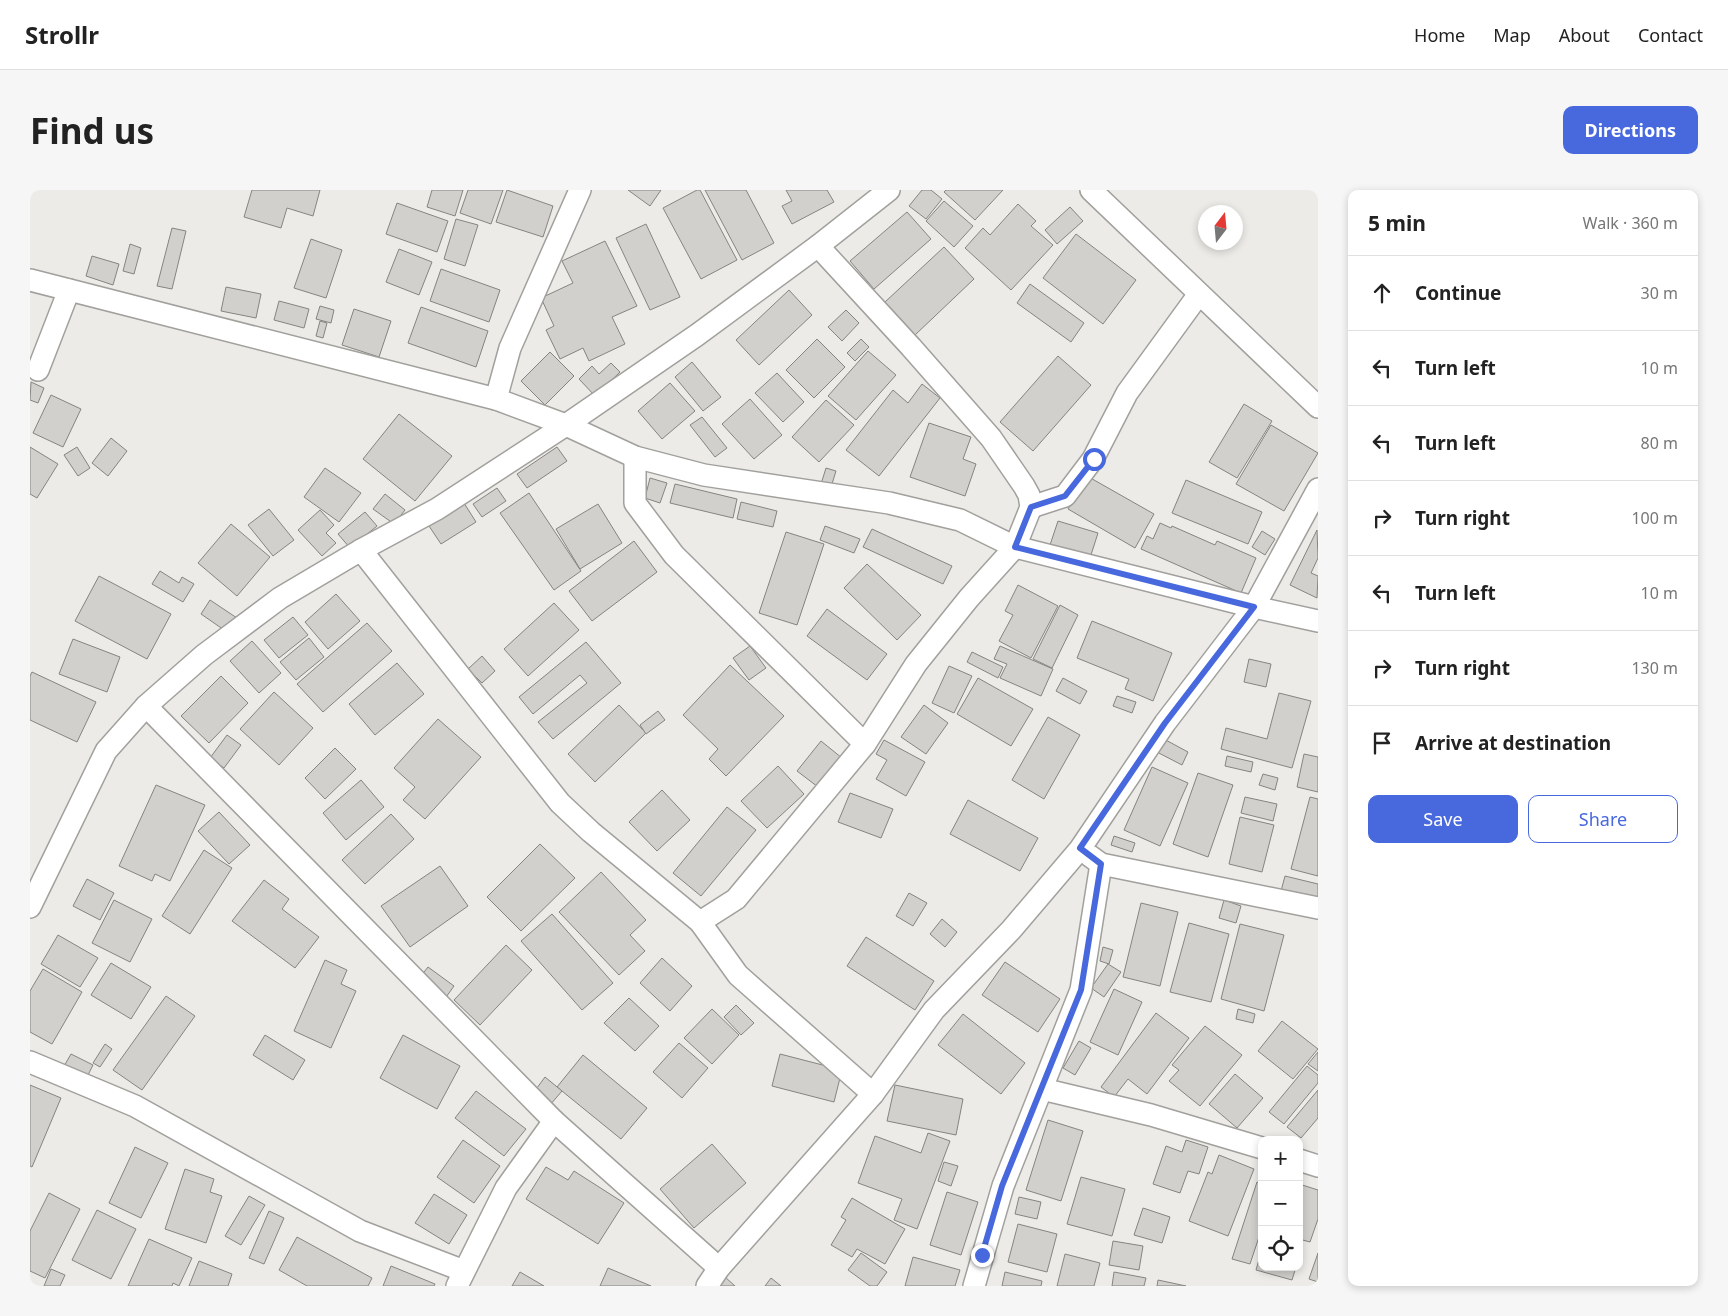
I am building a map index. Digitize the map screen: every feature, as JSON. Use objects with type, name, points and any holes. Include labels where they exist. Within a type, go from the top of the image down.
[{"type":"street","points":[[496,399],[510,348],[580,190]]},
{"type":"street","points":[[30,907],[35,881],[106,751],[146,706],[204,655],[280,598],[361,550],[437,509],[566,425],[697,335],[818,246],[889,190]]},
{"type":"street","points":[[1091,190],[1318,407]]},
{"type":"street","points":[[700,922],[736,899],[865,744],[916,664],[969,598],[1015,547],[1031,507],[1029,495],[1024,486],[991,438],[818,246]]},
{"type":"street","points":[[30,280],[496,399],[566,425],[635,457],[704,475],[889,503],[934,513],[960,520],[1015,547],[1254,607],[1318,621]]},
{"type":"street","points":[[38,370],[69,290]]},
{"type":"street","points":[[1031,507],[1065,496],[1094,459],[1128,393],[1199,294]]},
{"type":"street","points":[[635,457],[635,503],[674,555],[865,744]]},
{"type":"street","points":[[707,1286],[719,1268],[873,1094],[934,1010],[1011,930],[1080,848],[1165,723],[1254,607],[1318,489]]},
{"type":"street","points":[[361,550],[560,804],[700,922],[738,975],[873,1094]]},
{"type":"street","points":[[146,706],[554,1121],[719,1268]]},
{"type":"street","points":[[1080,848],[1101,864],[1318,908]]},
{"type":"street","points":[[974,1286],[1002,1186],[1081,990],[1101,864]]},
{"type":"street","points":[[30,1062],[135,1106],[360,1231],[460,1278],[506,1188],[554,1121]]},
{"type":"street","points":[[1042,1089],[1151,1115],[1258,1147]]},
{"type":"street","points":[[1303,1161],[1318,1166]]},
{"type":"building","points":[[252,190],[320,190],[313,216],[287,208],[281,228],[244,217]]},
{"type":"building","points":[[432,190],[463,190],[455,216],[427,207]]},
{"type":"building","points":[[468,190],[503,190],[491,224],[460,213]]},
{"type":"building","points":[[507,190],[553,206],[543,237],[496,222]]},
{"type":"building","points":[[628,190],[661,190],[650,206]]},
{"type":"building","points":[[700,190],[737,260],[701,279],[663,208]]},
{"type":"building","points":[[705,190],[746,190],[774,243],[742,260]]},
{"type":"building","points":[[786,190],[827,190],[834,202],[792,224],[782,206],[792,201]]},
{"type":"building","points":[[922,190],[931,190],[942,199],[926,219],[909,206]]},
{"type":"building","points":[[946,190],[1003,190],[975,220],[944,192]]},
{"type":"building","points":[[944,201],[973,226],[954,247],[926,221]]},
{"type":"building","points":[[397,203],[448,221],[437,252],[386,234]]},
{"type":"building","points":[[1018,204],[1036,221],[1031,226],[1053,245],[1011,290],[965,248],[983,228],[990,235]]},
{"type":"building","points":[[1070,207],[1083,221],[1057,244],[1045,230]]},
{"type":"building","points":[[907,212],[931,239],[874,289],[850,261]]},
{"type":"building","points":[[456,219],[478,225],[465,266],[444,259]]},
{"type":"building","points":[[646,224],[680,297],[650,310],[616,238]]},
{"type":"building","points":[[172,228],[186,231],[172,289],[157,286]]},
{"type":"building","points":[[1076,234],[1136,280],[1103,324],[1043,278]]},
{"type":"building","points":[[311,239],[342,250],[326,298],[294,288]]},
{"type":"building","points":[[605,241],[637,306],[612,317],[625,344],[589,361],[583,348],[560,359],[546,330],[554,326],[541,298],[573,283],[562,261]]},
{"type":"building","points":[[130,244],[141,248],[134,274],[123,271]]},
{"type":"building","points":[[944,247],[974,279],[915,335],[885,302]]},
{"type":"building","points":[[399,249],[432,262],[419,295],[386,282]]},
{"type":"building","points":[[92,256],[119,264],[113,285],[86,276]]},
{"type":"building","points":[[441,269],[500,290],[489,322],[430,301]]},
{"type":"building","points":[[1030,284],[1084,323],[1071,342],[1017,303]]},
{"type":"building","points":[[226,287],[261,294],[256,318],[221,311]]},
{"type":"building","points":[[789,290],[812,315],[759,365],[736,340]]},
{"type":"building","points":[[279,301],[309,309],[304,328],[274,320]]},
{"type":"building","points":[[320,306],[334,310],[331,323],[316,319]]},
{"type":"building","points":[[421,307],[488,331],[476,367],[408,343]]},
{"type":"building","points":[[354,309],[391,321],[379,357],[342,345]]},
{"type":"building","points":[[846,310],[859,323],[842,341],[828,327]]},
{"type":"building","points":[[320,321],[327,323],[323,338],[316,336]]},
{"type":"building","points":[[817,339],[845,367],[814,398],[786,370]]},
{"type":"building","points":[[861,339],[869,347],[855,361],[847,353]]},
{"type":"building","points":[[868,351],[896,375],[856,420],[828,396]]},
{"type":"building","points":[[550,352],[574,376],[545,405],[521,381]]},
{"type":"building","points":[[1058,356],[1091,385],[1033,451],[1000,422]]},
{"type":"building","points":[[692,362],[721,397],[703,411],[675,377]]},
{"type":"building","points":[[611,363],[620,372],[595,396],[579,379],[592,366],[599,374]]},
{"type":"building","points":[[777,373],[804,402],[783,422],[755,393]]},
{"type":"building","points":[[31,382],[44,388],[38,403],[30,400]]},
{"type":"building","points":[[670,383],[695,411],[662,439],[638,411]]},
{"type":"building","points":[[922,384],[940,398],[879,476],[846,450],[893,390],[908,403]]},
{"type":"building","points":[[51,395],[81,409],[63,447],[33,433]]},
{"type":"building","points":[[750,399],[782,435],[754,459],[722,424]]},
{"type":"building","points":[[826,400],[854,425],[819,462],[792,437]]},
{"type":"building","points":[[1244,404],[1272,421],[1237,478],[1209,462]]},
{"type":"building","points":[[399,414],[452,456],[415,501],[363,459]]},
{"type":"building","points":[[702,417],[727,448],[715,457],[690,425]]},
{"type":"building","points":[[929,423],[971,437],[963,459],[976,464],[965,496],[910,477]]},
{"type":"building","points":[[1271,425],[1318,453],[1284,511],[1236,484]]},
{"type":"building","points":[[111,438],[127,451],[108,476],[92,463]]},
{"type":"building","points":[[30,447],[58,464],[37,498],[30,494]]},
{"type":"building","points":[[77,447],[90,468],[78,476],[64,455]]},
{"type":"building","points":[[557,447],[567,461],[527,488],[517,474]]},
{"type":"building","points":[[325,468],[361,493],[339,522],[304,497]]},
{"type":"building","points":[[826,468],[836,471],[831,487],[821,484]]},
{"type":"building","points":[[1087,476],[1154,514],[1135,548],[1068,509]]},
{"type":"building","points":[[650,478],[667,483],[660,503],[645,498]]},
{"type":"building","points":[[1186,480],[1262,512],[1248,544],[1172,513]]},
{"type":"building","points":[[675,484],[737,499],[733,518],[670,503]]},
{"type":"building","points":[[497,488],[506,501],[482,517],[473,504]]},
{"type":"building","points":[[529,493],[581,571],[554,590],[500,513]]},
{"type":"building","points":[[385,494],[405,510],[394,524],[373,509]]},
{"type":"building","points":[[741,502],[777,511],[773,527],[737,519]]},
{"type":"building","points":[[464,503],[476,522],[441,544],[429,526]]},
{"type":"building","points":[[598,504],[622,543],[580,569],[556,529]]},
{"type":"building","points":[[269,509],[294,540],[273,556],[248,525]]},
{"type":"building","points":[[320,510],[334,525],[326,533],[336,543],[322,556],[298,530]]},
{"type":"building","points":[[365,512],[377,526],[350,548],[338,534]]},
{"type":"building","points":[[1058,521],[1098,533],[1090,558],[1050,545]]},
{"type":"building","points":[[1160,523],[1171,528],[1172,526],[1215,545],[1217,541],[1256,558],[1241,593],[1141,549],[1147,536],[1153,539]]},
{"type":"building","points":[[231,524],[270,557],[237,596],[198,563]]},
{"type":"building","points":[[825,526],[860,539],[854,553],[820,540]]},
{"type":"building","points":[[872,529],[952,566],[943,584],[863,547]]},
{"type":"building","points":[[1317,530],[1318,558],[1311,573],[1318,576],[1317,598],[1290,585]]},
{"type":"building","points":[[1262,531],[1275,539],[1265,555],[1252,547]]},
{"type":"building","points":[[786,532],[824,544],[797,625],[759,613]]},
{"type":"building","points":[[634,541],[657,572],[592,621],[569,591]]},
{"type":"building","points":[[867,564],[921,615],[897,640],[844,588]]},
{"type":"building","points":[[160,571],[179,583],[182,577],[194,584],[183,602],[152,584]]},
{"type":"building","points":[[99,576],[171,614],[147,659],[75,621]]},
{"type":"building","points":[[1018,585],[1058,606],[1031,658],[999,641],[1013,615],[1005,611]]},
{"type":"building","points":[[336,594],[360,621],[328,649],[305,622]]},
{"type":"building","points":[[210,600],[237,618],[227,632],[201,614]]},
{"type":"building","points":[[554,603],[579,630],[528,676],[504,649]]},
{"type":"building","points":[[1060,605],[1078,615],[1052,668],[1033,659]]},
{"type":"building","points":[[827,609],[887,654],[867,680],[807,636]]},
{"type":"building","points":[[293,617],[308,635],[279,658],[264,640]]},
{"type":"building","points":[[1092,621],[1172,653],[1153,701],[1125,689],[1129,679],[1077,658]]},
{"type":"building","points":[[367,623],[392,651],[323,712],[297,684]]},
{"type":"building","points":[[309,638],[324,657],[296,680],[280,662]]},
{"type":"building","points":[[73,639],[120,657],[107,692],[59,674]]},
{"type":"building","points":[[252,641],[281,673],[259,693],[230,661]]},
{"type":"building","points":[[586,642],[621,683],[553,739],[538,722],[587,683],[580,675],[533,714],[519,697]]},
{"type":"building","points":[[750,646],[766,668],[749,680],[733,658]]},
{"type":"building","points":[[1000,646],[1053,669],[1041,696],[1000,678],[1007,664],[994,659]]},
{"type":"building","points":[[972,652],[1003,667],[998,678],[967,662]]},
{"type":"building","points":[[482,656],[495,671],[482,683],[468,669]]},
{"type":"building","points":[[1249,659],[1271,664],[1266,687],[1244,682]]},
{"type":"building","points":[[397,663],[424,694],[375,735],[349,704]]},
{"type":"building","points":[[730,665],[784,716],[726,776],[709,759],[718,749],[683,715]]},
{"type":"building","points":[[949,666],[972,676],[954,713],[932,703]]},
{"type":"building","points":[[32,672],[96,702],[77,742],[30,720],[30,676]]},
{"type":"building","points":[[221,676],[248,703],[209,743],[181,716]]},
{"type":"building","points":[[978,678],[1033,709],[1011,746],[957,714]]},
{"type":"building","points":[[1063,678],[1087,691],[1080,704],[1056,691]]},
{"type":"building","points":[[274,692],[313,728],[279,765],[240,729]]},
{"type":"building","points":[[1279,693],[1311,701],[1292,768],[1221,749],[1226,728],[1267,739]]},
{"type":"building","points":[[1117,696],[1136,702],[1132,713],[1113,706]]},
{"type":"building","points":[[619,705],[646,733],[595,782],[568,754]]},
{"type":"building","points":[[924,705],[948,723],[926,754],[901,737]]},
{"type":"building","points":[[658,711],[665,720],[646,734],[640,725]]},
{"type":"building","points":[[1048,717],[1080,735],[1044,799],[1012,780]]},
{"type":"building","points":[[438,719],[481,757],[425,819],[403,800],[415,787],[394,768]]},
{"type":"building","points":[[227,735],[241,745],[224,768],[210,758]]},
{"type":"building","points":[[1162,738],[1188,752],[1182,765],[1155,751]]},
{"type":"building","points":[[884,740],[925,762],[906,796],[876,779],[887,760],[876,754]]},
{"type":"building","points":[[821,741],[842,758],[818,787],[797,771]]},
{"type":"building","points":[[335,748],[356,769],[325,799],[305,778]]},
{"type":"building","points":[[1304,754],[1318,757],[1318,792],[1297,787]]},
{"type":"building","points":[[1227,756],[1253,762],[1251,772],[1225,766]]},
{"type":"building","points":[[778,766],[804,794],[767,828],[741,801]]},
{"type":"building","points":[[1152,767],[1188,783],[1160,846],[1124,830]]},
{"type":"building","points":[[1198,773],[1233,785],[1208,857],[1173,844]]},
{"type":"building","points":[[1263,774],[1278,778],[1275,790],[1259,785]]},
{"type":"building","points":[[361,780],[384,807],[346,840],[323,813]]},
{"type":"building","points":[[156,785],[205,805],[170,881],[155,874],[152,881],[119,866]]},
{"type":"building","points":[[662,790],[690,820],[657,851],[629,822]]},
{"type":"building","points":[[850,793],[893,809],[881,838],[838,822]]},
{"type":"building","points":[[1245,797],[1277,804],[1273,821],[1241,813]]},
{"type":"building","points":[[1310,797],[1318,799],[1318,876],[1291,869]]},
{"type":"building","points":[[968,800],[1038,838],[1020,871],[950,834]]},
{"type":"building","points":[[727,807],[756,830],[701,896],[673,873]]},
{"type":"building","points":[[219,812],[250,845],[229,864],[198,831]]},
{"type":"building","points":[[391,814],[414,839],[365,884],[342,860]]},
{"type":"building","points":[[1240,817],[1274,825],[1262,872],[1229,864]]},
{"type":"building","points":[[1114,836],[1135,843],[1132,852],[1111,845]]},
{"type":"building","points":[[540,844],[575,878],[521,931],[487,897]]},
{"type":"building","points":[[204,850],[232,868],[190,934],[162,916]]},
{"type":"building","points":[[440,866],[468,906],[410,947],[381,906]]},
{"type":"building","points":[[601,872],[646,920],[630,935],[645,951],[619,975],[559,912]]},
{"type":"building","points":[[1285,876],[1318,884],[1318,900],[1281,891]]},
{"type":"building","points":[[87,879],[114,893],[100,920],[73,906]]},
{"type":"building","points":[[264,880],[289,899],[282,909],[319,937],[295,968],[232,921]]},
{"type":"building","points":[[909,893],[927,903],[913,926],[896,916]]},
{"type":"building","points":[[114,900],[152,919],[130,962],[92,943]]},
{"type":"building","points":[[1224,900],[1241,906],[1236,923],[1219,918]]},
{"type":"building","points":[[1141,903],[1178,912],[1160,986],[1123,977]]},
{"type":"building","points":[[552,914],[613,983],[582,1010],[521,941]]},
{"type":"building","points":[[942,919],[957,932],[945,947],[930,934]]},
{"type":"building","points":[[1189,923],[1229,934],[1211,1002],[1170,992]]},
{"type":"building","points":[[1240,924],[1284,935],[1264,1011],[1221,999]]},
{"type":"building","points":[[58,935],[98,958],[80,987],[41,964]]},
{"type":"building","points":[[866,937],[934,981],[915,1010],[847,966]]},
{"type":"building","points":[[506,945],[532,970],[480,1025],[454,1000]]},
{"type":"building","points":[[1103,947],[1113,950],[1109,964],[1100,961]]},
{"type":"building","points":[[662,958],[692,986],[670,1011],[640,983]]},
{"type":"building","points":[[325,960],[347,970],[341,984],[356,991],[331,1048],[294,1031]]},
{"type":"building","points":[[1005,962],[1060,999],[1038,1032],[982,995]]},
{"type":"building","points":[[111,963],[151,987],[131,1019],[91,995]]},
{"type":"building","points":[[1108,964],[1121,972],[1104,997],[1091,988]]},
{"type":"building","points":[[428,967],[454,986],[444,1000],[417,981]]},
{"type":"building","points":[[43,969],[82,992],[52,1044],[30,1032],[30,991]]},
{"type":"building","points":[[1114,989],[1142,1002],[1118,1055],[1090,1042]]},
{"type":"building","points":[[166,996],[195,1016],[142,1090],[113,1070]]},
{"type":"building","points":[[629,998],[659,1026],[635,1051],[604,1023]]},
{"type":"building","points":[[736,1005],[754,1023],[741,1035],[724,1017]]},
{"type":"building","points":[[712,1009],[739,1035],[712,1064],[684,1038]]},
{"type":"building","points":[[1238,1009],[1255,1014],[1253,1023],[1236,1019]]},
{"type":"building","points":[[1156,1013],[1189,1038],[1147,1094],[1128,1079],[1114,1097],[1101,1087]]},
{"type":"building","points":[[963,1014],[1025,1063],[1001,1094],[938,1045]]},
{"type":"building","points":[[1282,1021],[1318,1049],[1293,1079],[1258,1051]]},
{"type":"building","points":[[1205,1026],[1242,1055],[1200,1106],[1169,1081],[1179,1070],[1172,1065]]},
{"type":"building","points":[[265,1035],[305,1060],[293,1080],[253,1055]]},
{"type":"building","points":[[403,1035],[460,1066],[437,1109],[380,1078]]},
{"type":"building","points":[[1079,1041],[1091,1048],[1075,1075],[1063,1068]]},
{"type":"building","points":[[679,1043],[708,1068],[682,1098],[653,1072]]},
{"type":"building","points":[[105,1044],[112,1049],[100,1067],[93,1063]]},
{"type":"building","points":[[1318,1052],[1318,1071],[1308,1064]]},
{"type":"building","points":[[71,1054],[93,1065],[86,1079],[63,1068]]},
{"type":"building","points":[[780,1054],[842,1070],[834,1102],[772,1086]]},
{"type":"building","points":[[583,1055],[647,1108],[621,1139],[557,1087]]},
{"type":"building","points":[[1307,1066],[1318,1075],[1318,1083],[1284,1124],[1269,1112]]},
{"type":"building","points":[[1235,1074],[1263,1098],[1237,1128],[1209,1104]]},
{"type":"building","points":[[545,1077],[562,1091],[550,1105],[534,1092]]},
{"type":"building","points":[[30,1085],[61,1098],[32,1167],[30,1166]]},
{"type":"building","points":[[895,1085],[963,1099],[956,1135],[887,1121]]},
{"type":"building","points":[[1318,1090],[1318,1118],[1303,1136],[1298,1136],[1287,1127]]},
{"type":"building","points":[[476,1091],[526,1129],[504,1156],[455,1118]]},
{"type":"building","points":[[1048,1120],[1083,1131],[1061,1201],[1026,1190]]},
{"type":"building","points":[[928,1133],[950,1141],[917,1229],[894,1220],[902,1199],[858,1183],[875,1136],[921,1153]]},
{"type":"building","points":[[463,1140],[500,1166],[474,1203],[437,1177]]},
{"type":"building","points":[[1186,1140],[1208,1147],[1199,1174],[1188,1171],[1180,1193],[1153,1184],[1166,1146],[1182,1152]]},
{"type":"building","points":[[712,1144],[746,1183],[694,1228],[660,1189]]},
{"type":"building","points":[[135,1147],[168,1163],[141,1218],[109,1203]]},
{"type":"building","points":[[1219,1155],[1254,1169],[1228,1236],[1189,1221],[1208,1172],[1212,1174]]},
{"type":"building","points":[[944,1162],[958,1166],[951,1186],[938,1181]]},
{"type":"building","points":[[546,1167],[568,1180],[574,1171],[624,1203],[598,1244],[526,1199]]},
{"type":"building","points":[[185,1169],[214,1179],[210,1192],[222,1196],[206,1243],[165,1229]]},
{"type":"building","points":[[1081,1177],[1125,1189],[1112,1236],[1067,1224]]},
{"type":"building","points":[[1257,1182],[1258,1240],[1250,1264],[1232,1259]]},
{"type":"building","points":[[1303,1185],[1318,1190],[1318,1219],[1310,1242],[1303,1240]]},
{"type":"building","points":[[947,1192],[978,1202],[961,1255],[930,1245]]},
{"type":"building","points":[[49,1193],[80,1209],[45,1278],[30,1271],[30,1231]]},
{"type":"building","points":[[434,1194],[467,1215],[449,1244],[415,1223]]},
{"type":"building","points":[[249,1196],[265,1205],[241,1245],[225,1236]]},
{"type":"building","points":[[1019,1197],[1041,1202],[1037,1219],[1015,1214]]},
{"type":"building","points":[[852,1198],[905,1229],[885,1264],[857,1249],[852,1257],[831,1245],[846,1220],[841,1217]]},
{"type":"building","points":[[1143,1208],[1170,1217],[1162,1243],[1134,1235]]},
{"type":"building","points":[[97,1210],[136,1229],[111,1279],[72,1260]]},
{"type":"building","points":[[269,1211],[284,1218],[264,1264],[249,1258]]},
{"type":"building","points":[[1018,1224],[1057,1234],[1047,1272],[1008,1262]]},
{"type":"building","points":[[297,1237],[372,1278],[368,1286],[307,1286],[279,1270]]},
{"type":"building","points":[[149,1239],[192,1258],[179,1286],[173,1283],[172,1286],[128,1286]]},
{"type":"building","points":[[1113,1241],[1143,1246],[1139,1270],[1109,1265]]},
{"type":"building","points":[[861,1253],[887,1272],[877,1286],[870,1286],[848,1270]]},
{"type":"building","points":[[1318,1253],[1318,1282],[1309,1279]]},
{"type":"building","points":[[1065,1254],[1100,1263],[1094,1286],[1057,1286]]},
{"type":"building","points":[[913,1257],[960,1270],[955,1286],[905,1286]]},
{"type":"building","points":[[199,1261],[232,1274],[228,1286],[189,1286]]},
{"type":"building","points":[[391,1266],[435,1284],[434,1286],[383,1286]]},
{"type":"building","points":[[608,1268],[651,1286],[600,1286]]},
{"type":"building","points":[[51,1269],[65,1275],[60,1286],[44,1286]]},
{"type":"building","points":[[1260,1271],[1295,1271],[1292,1280]]},
{"type":"building","points":[[520,1272],[544,1286],[512,1286]]},
{"type":"building","points":[[1005,1272],[1042,1281],[1041,1286],[1002,1286]]},
{"type":"building","points":[[1114,1272],[1146,1278],[1144,1286],[1112,1286]]},
{"type":"building","points":[[725,1277],[735,1286],[717,1286]]},
{"type":"building","points":[[771,1278],[781,1286],[765,1286]]},
{"type":"building","points":[[1158,1280],[1186,1286],[1157,1286]]},
{"type":"route","points":[[982,1255],[1002,1186],[1081,990],[1101,864],[1080,848],[1165,723],[1254,607],[1015,547],[1031,507],[1065,496],[1094,459]]}]
